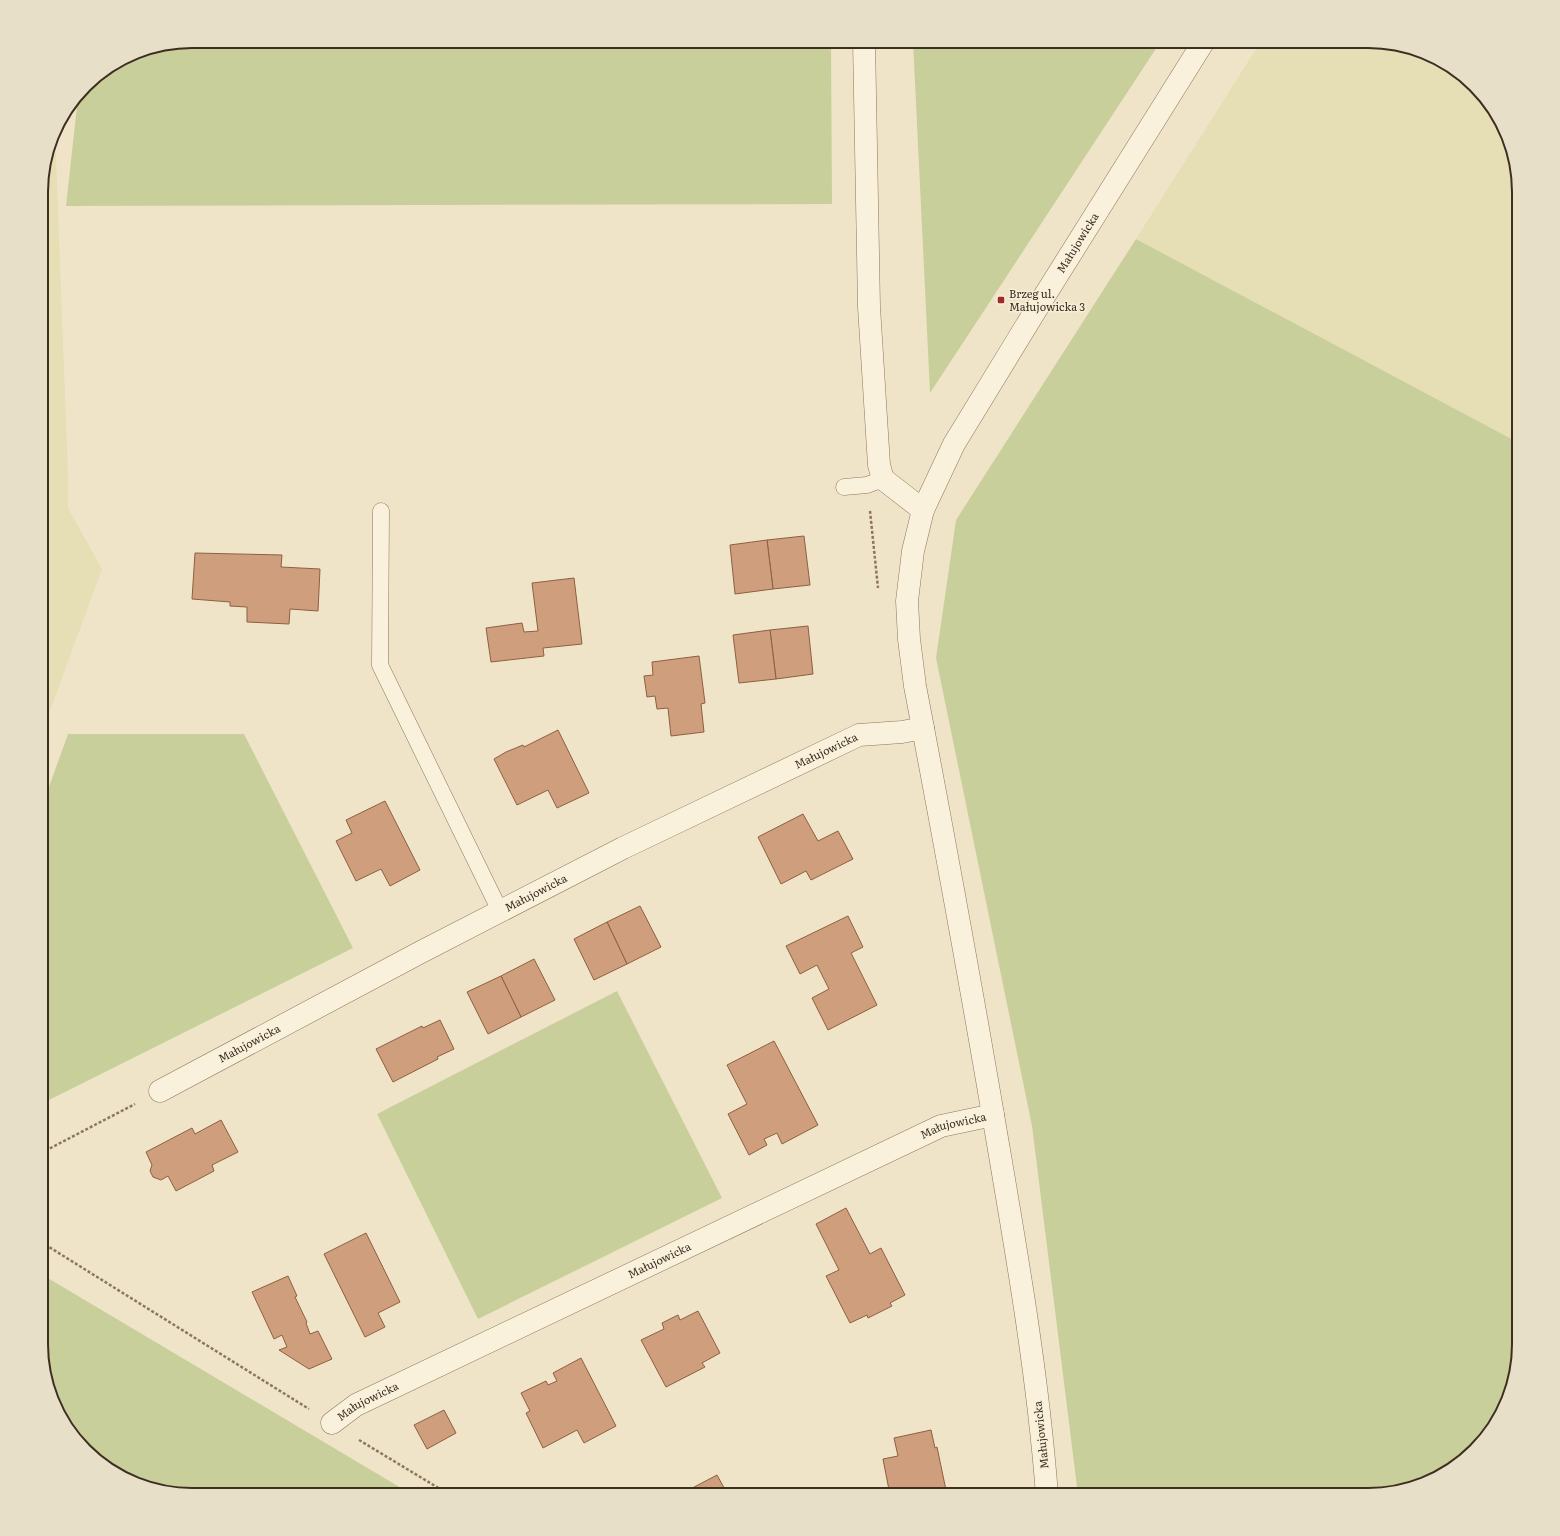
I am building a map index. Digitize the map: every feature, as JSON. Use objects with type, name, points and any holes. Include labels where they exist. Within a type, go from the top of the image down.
[{"type":"street","points":[[864,48],[869,307],[879,465],[883,479],[923,510]]},
{"type":"street","name":"Małujowicka","points":[[1046,1488],[1040,1410],[1021,1279],[923,728],[909,639],[907,601],[913,551],[923,510],[954,444],[1049,288],[1200,48]]},
{"type":"street","name":"Małujowicka","points":[[160,1091],[500,911],[623,848],[859,735],[902,732],[923,728]]},
{"type":"street","name":"Małujowicka","points":[[332,1423],[356,1405],[941,1126],[993,1115]]},
{"type":"lane","points":[[844,487],[868,485],[883,479]]},
{"type":"lane","points":[[381,510],[380,665],[500,911]]},
{"type":"path","points":[[48,1148],[160,1091]]},
{"type":"path","points":[[48,1246],[439,1488]]},
{"type":"shaded area","points":[[1257,48],[1387,49],[1423,59],[1440,67],[1470,90],[1488,112],[1501,137],[1511,173],[1512,439],[1136,239]]},
{"type":"shaded area","points":[[56,147],[68,508],[102,569],[48,716],[48,183]]},
{"type":"green space","points":[[831,48],[832,204],[66,206],[77,105],[90,90],[120,67],[137,59],[173,49]]},
{"type":"green space","points":[[913,48],[1156,48],[930,393]]},
{"type":"green space","points":[[1136,239],[1512,439],[1512,1353],[1507,1381],[1493,1416],[1470,1446],[1440,1469],[1405,1483],[1377,1488],[1077,1488],[1032,1126],[936,658],[956,520]]},
{"type":"green space","points":[[68,734],[244,734],[353,948],[48,1100],[48,790]]},
{"type":"green space","points":[[617,991],[722,1198],[478,1319],[377,1114]]},
{"type":"green space","points":[[48,1278],[401,1488],[183,1488],[155,1483],[120,1469],[90,1446],[72,1424],[59,1399],[53,1381],[48,1353]]},
{"type":"building","points":[[804,536],[810,585],[773,589],[767,540]]},
{"type":"building","points":[[767,540],[773,589],[735,594],[730,545]]},
{"type":"building","points":[[195,553],[282,555],[281,567],[320,569],[318,611],[290,609],[289,624],[247,622],[247,607],[230,606],[230,602],[192,599]]},
{"type":"building","points":[[574,578],[582,644],[543,648],[544,656],[491,662],[486,628],[522,623],[524,632],[538,631],[532,583]]},
{"type":"building","points":[[808,626],[813,674],[776,679],[770,630]]},
{"type":"building","points":[[770,630],[776,679],[739,683],[733,635]]},
{"type":"building","points":[[699,656],[705,703],[701,704],[704,732],[671,736],[668,708],[657,709],[655,696],[647,697],[644,676],[653,675],[652,662]]},
{"type":"building","points":[[558,730],[589,793],[557,808],[548,790],[517,805],[494,759],[523,745],[524,747]]},
{"type":"building","points":[[385,801],[420,870],[390,886],[381,869],[356,881],[336,841],[352,833],[346,820]]},
{"type":"building","points":[[803,814],[818,841],[838,831],[853,859],[811,880],[806,871],[781,884],[758,837]]},
{"type":"building","points":[[640,906],[661,947],[627,964],[607,922]]},
{"type":"building","points":[[848,916],[863,947],[851,953],[877,1005],[828,1030],[812,998],[829,989],[817,965],[800,974],[786,946]]},
{"type":"building","points":[[607,922],[627,964],[594,980],[574,939]]},
{"type":"building","points":[[534,959],[555,1000],[521,1017],[501,976]]},
{"type":"building","points":[[501,976],[521,1017],[488,1034],[467,992]]},
{"type":"building","points":[[440,1020],[454,1049],[393,1082],[376,1049],[422,1026],[423,1028]]},
{"type":"building","points":[[774,1041],[818,1125],[782,1144],[777,1133],[764,1139],[767,1145],[749,1155],[728,1114],[747,1104],[727,1065]]},
{"type":"building","points":[[221,1120],[238,1152],[212,1165],[214,1171],[176,1191],[168,1176],[161,1180],[153,1177],[150,1171],[152,1165],[146,1152],[192,1128],[195,1134]]},
{"type":"building","points":[[846,1208],[870,1254],[881,1248],[905,1295],[890,1303],[892,1306],[868,1318],[867,1315],[850,1323],[826,1276],[839,1270],[816,1224]]},
{"type":"building","points":[[366,1233],[400,1302],[378,1313],[385,1327],[365,1337],[324,1254]]},
{"type":"building","points":[[288,1276],[297,1296],[295,1297],[307,1322],[306,1323],[310,1334],[318,1331],[332,1359],[309,1369],[279,1350],[287,1347],[282,1335],[274,1339],[252,1292]]},
{"type":"building","points":[[698,1311],[720,1353],[702,1363],[705,1367],[666,1387],[641,1340],[664,1329],[662,1323],[678,1315],[680,1320]]},
{"type":"building","points":[[581,1358],[616,1426],[584,1443],[577,1430],[543,1448],[526,1413],[530,1411],[521,1393],[546,1381],[548,1385],[557,1381],[553,1373]]},
{"type":"building","points":[[444,1410],[456,1433],[427,1449],[414,1425]]},
{"type":"building","points":[[931,1430],[935,1448],[937,1447],[946,1488],[889,1488],[883,1459],[898,1456],[894,1438]]},
{"type":"building","points":[[717,1475],[724,1488],[692,1488]]},
{"type":"place","name":"Brzeg ul. Małujowicka 3","points":[[1001,300]]}]
